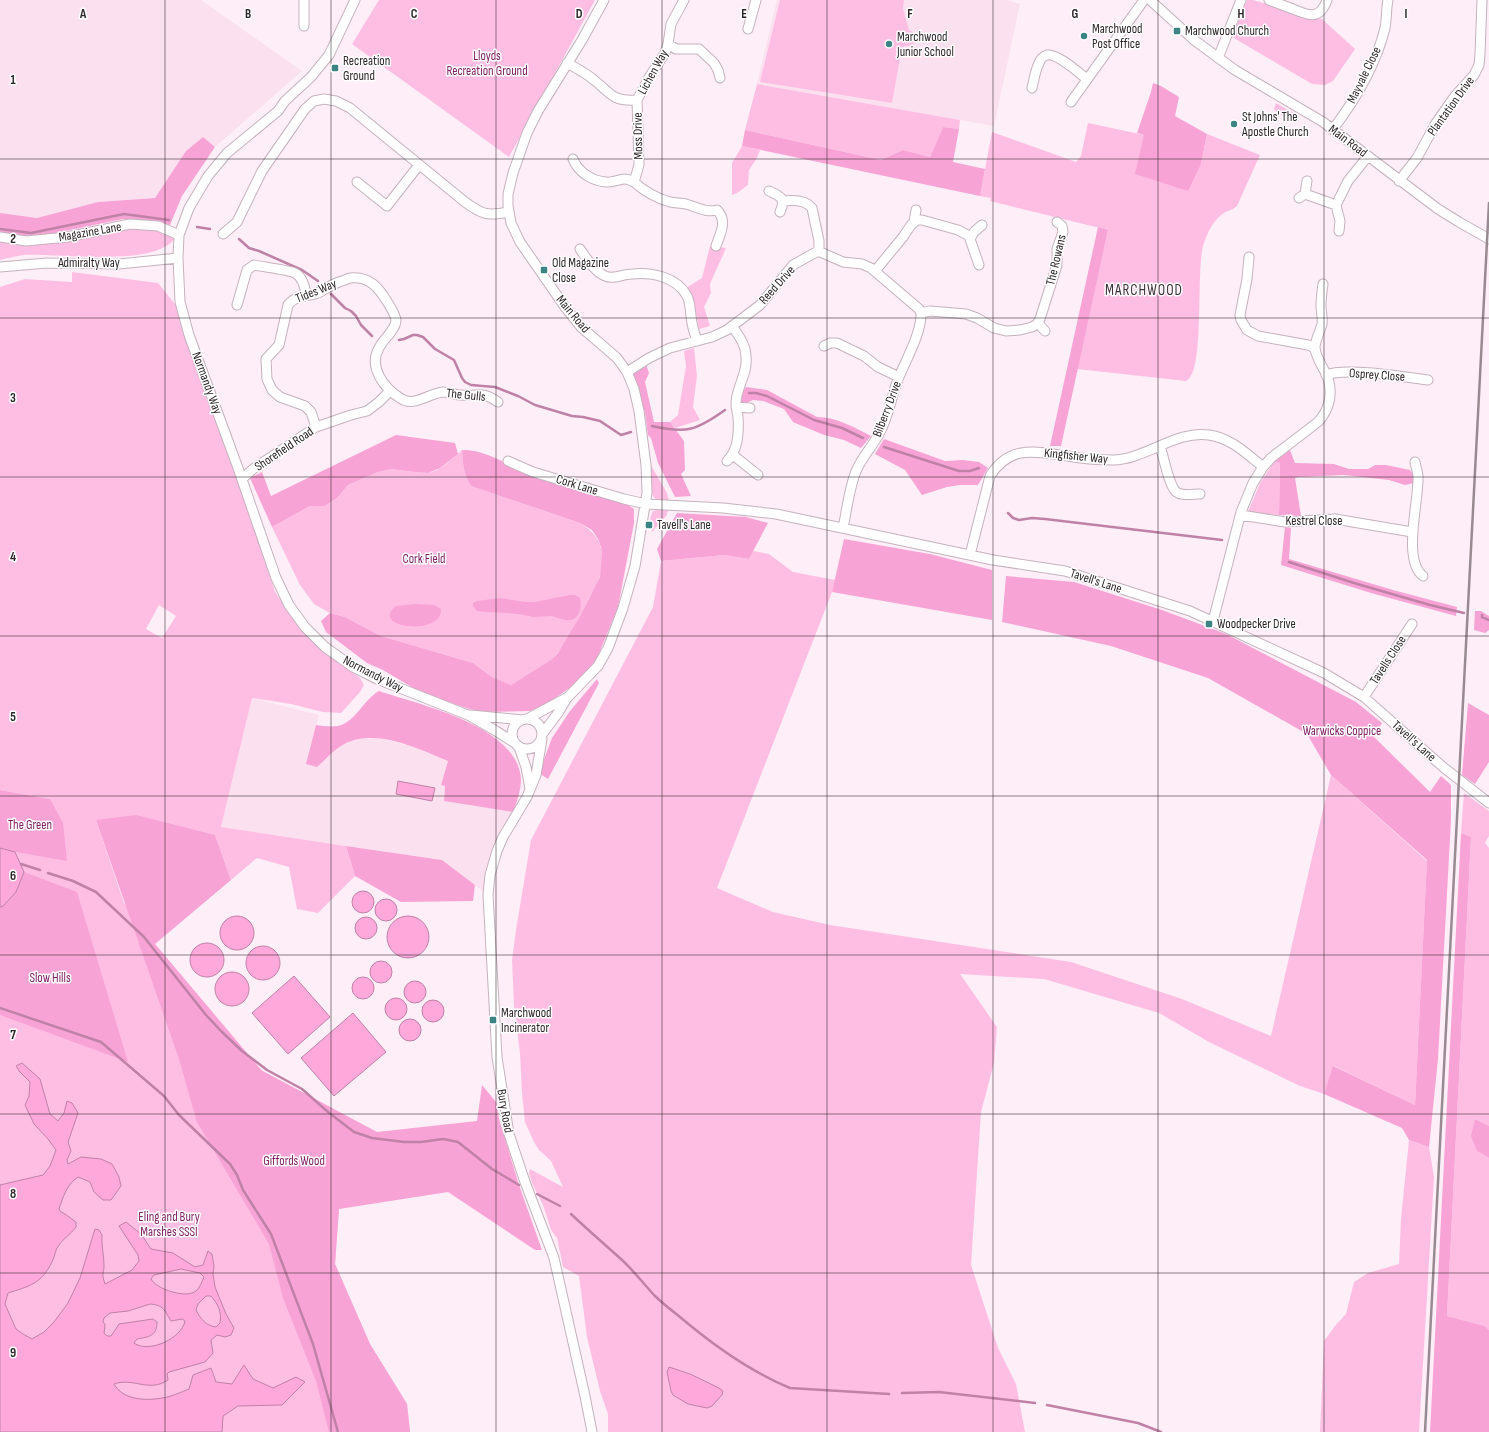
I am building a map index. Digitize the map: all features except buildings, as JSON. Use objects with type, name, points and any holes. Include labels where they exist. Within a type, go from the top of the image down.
[{"type":"street","points":[[304,0],[304,26]]},
{"type":"street","name":"Normandy Way","points":[[355,0],[329,55],[311,77],[285,101],[278,111],[227,153],[208,176],[189,208],[180,235],[178,258],[180,302],[189,335],[242,478],[276,578],[290,605],[305,627],[325,647],[359,670],[401,689],[468,715],[496,730],[517,745]]},
{"type":"street","name":"Main Road","points":[[566,698],[598,666],[616,630],[623,608],[634,566],[646,504],[648,483],[643,437],[637,400],[627,372],[616,358],[581,327],[565,307],[520,242],[511,223],[508,194],[509,186],[524,140],[538,111],[604,0]]},
{"type":"street","name":"Lichen Way","points":[[637,100],[665,53],[671,24],[684,0]]},
{"type":"street","points":[[748,29],[756,0]]},
{"type":"street","points":[[1071,102],[1144,0]]},
{"type":"street","name":"Main Road","points":[[1150,0],[1181,30],[1218,58],[1333,129],[1399,181],[1448,216],[1489,239]]},
{"type":"street","points":[[1218,58],[1241,0]]},
{"type":"street","points":[[1268,0],[1302,13],[1314,15],[1321,11],[1327,0]]},
{"type":"street","name":"Mayvale Close","points":[[1333,129],[1363,84],[1381,39],[1386,18],[1388,0]]},
{"type":"street","name":"Plantation Drive","points":[[1399,181],[1417,158],[1436,123],[1455,96],[1474,75],[1479,65],[1482,0]]},
{"type":"street","points":[[668,44],[676,49],[700,49],[714,63],[720,78]]},
{"type":"street","points":[[1032,88],[1037,66],[1042,58],[1048,54],[1060,59],[1087,80]]},
{"type":"street","name":"Moss Drive","points":[[567,63],[595,80],[611,95],[627,101],[637,100],[639,165],[634,182]]},
{"type":"street","points":[[223,234],[236,222],[262,171],[301,114],[310,104],[319,99],[336,101],[350,108],[476,210],[487,215],[509,212]]},
{"type":"street","points":[[1338,231],[1340,221],[1336,205],[1348,181],[1368,156]]},
{"type":"street","points":[[573,159],[576,167],[594,180],[617,182],[626,179],[634,182],[655,197],[710,212],[717,210],[721,214],[723,223],[716,246]]},
{"type":"street","points":[[357,182],[387,206],[419,165]]},
{"type":"street","points":[[1307,181],[1302,196],[1336,205]]},
{"type":"street","points":[[769,191],[780,196],[783,201],[780,212]]},
{"type":"street","points":[[783,201],[802,202],[810,205],[812,208],[819,241],[819,252],[842,262],[866,266],[875,271],[921,313],[930,311],[966,314],[994,328],[1006,331],[1026,329],[1038,323],[1045,332]]},
{"type":"street","points":[[875,271],[914,222],[916,210]]},
{"type":"street","points":[[914,222],[922,220],[958,230],[971,237]]},
{"type":"street","name":"The Rowans","points":[[1038,323],[1042,316],[1058,265],[1057,249],[1063,230],[1062,226],[1056,222]]},
{"type":"street","name":"Magazine Lane","points":[[0,237],[26,241],[67,237],[130,224],[158,226],[180,235]]},
{"type":"street","points":[[979,265],[971,237],[982,225]]},
{"type":"street","points":[[580,249],[595,269],[605,276],[616,277],[638,273],[659,276],[675,282],[686,294],[689,301],[692,325],[697,340]]},
{"type":"street","name":"Reed Drive","points":[[627,372],[662,352],[720,334],[760,305],[793,265],[819,252]]},
{"type":"street","points":[[1249,257],[1247,279],[1240,314],[1243,325],[1252,334],[1258,336],[1308,345],[1315,348]]},
{"type":"street","name":"Admiralty Way","points":[[0,267],[47,263],[119,264],[178,258]]},
{"type":"street","points":[[237,305],[247,270],[254,265],[295,273],[301,279],[306,295]]},
{"type":"street","name":"Tides Way","points":[[316,427],[311,412],[304,406],[280,398],[272,390],[267,379],[266,359],[279,346],[288,305],[292,300],[306,295],[316,294],[333,284],[350,278],[373,283],[382,293],[396,319],[394,327],[378,348],[375,358],[376,370],[380,379],[390,391]]},
{"type":"street","points":[[1213,621],[1241,515],[1253,483],[1263,467],[1276,454],[1310,429],[1324,416],[1327,411],[1330,398],[1330,384],[1318,361],[1315,348],[1322,325],[1321,300],[1323,284]]},
{"type":"street","name":"Bilberry Drive","points":[[843,528],[851,488],[856,472],[862,459],[879,435],[882,428],[899,377],[913,344],[921,318],[921,313]]},
{"type":"street","points":[[732,326],[744,344],[746,357],[744,374],[737,398],[737,434],[730,458],[758,474]]},
{"type":"street","points":[[824,346],[830,343],[837,343],[864,356],[878,367],[899,377]]},
{"type":"street","name":"Osprey Close","points":[[1326,375],[1336,372],[1374,373],[1428,380]]},
{"type":"street","name":"Shorefield Road","points":[[242,478],[316,427],[367,411],[390,391]]},
{"type":"street","name":"The Gulls","points":[[390,391],[402,400],[412,402],[444,392],[460,395],[481,394],[489,396],[498,402]]},
{"type":"street","points":[[736,407],[750,408]]},
{"type":"street","name":"Kingfisher Way","points":[[970,555],[988,482],[998,466],[1010,456],[1023,452],[1036,452],[1086,459],[1116,460],[1130,458],[1160,446],[1191,436],[1200,435],[1216,437],[1233,444],[1263,467]]},
{"type":"street","points":[[1160,446],[1165,461],[1169,482],[1175,491],[1183,494],[1200,494]]},
{"type":"street","name":"Cork Lane","points":[[508,461],[519,467],[595,491],[624,500],[646,504]]},
{"type":"street","points":[[1415,462],[1418,476],[1412,532],[1415,565],[1423,576]]},
{"type":"street","name":"Tavell's Lane","points":[[646,504],[749,510],[776,514],[970,555],[1065,571],[1190,611],[1324,673],[1364,697],[1437,762],[1489,803]]},
{"type":"street","name":"Kestrel Close","points":[[1241,515],[1285,522],[1335,519],[1412,532]]},
{"type":"street","name":"Tavells Close","points":[[1364,697],[1412,624]]},
{"type":"street","points":[[530,788],[526,767],[517,745],[512,738],[512,730],[517,723],[566,698]]},
{"type":"street","points":[[517,745],[524,749],[533,749],[540,743],[542,736],[566,698]]},
{"type":"street","name":"Normandy Way","points":[[468,715],[524,720]]},
{"type":"street","points":[[524,720],[534,721],[538,724],[542,736]]},
{"type":"street","name":"Bury Road","points":[[542,736],[536,775],[518,813],[503,837],[490,875],[488,895],[497,1057],[508,1134],[554,1258],[592,1432]]},
{"type":"shaded area","points":[[0,0],[201,0],[302,71],[215,147],[203,137],[186,151],[155,198],[98,202],[37,218],[0,213]]},
{"type":"shaded area","name":"Marchwood Junior School","points":[[777,0],[1007,0],[1020,4],[994,126],[757,84]]},
{"type":"shaded area","points":[[252,698],[319,715],[306,764],[330,755],[341,746],[349,742],[364,738],[382,739],[415,747],[448,761],[441,785],[445,786],[444,801],[513,812],[503,837],[488,895],[442,860],[221,827]]},
{"type":"shaded area","points":[[398,781],[435,788],[432,801],[396,794]]},
{"type":"shaded area","points":[[0,848],[15,852],[24,872],[16,892],[3,906],[0,907]]},
{"type":"shaded area","points":[[363,891],[371,894],[374,902],[371,910],[363,913],[355,910],[352,902],[355,894]]},
{"type":"shaded area","points":[[386,899],[394,902],[397,910],[394,918],[386,921],[378,918],[375,910],[378,902]]},
{"type":"shaded area","points":[[234,916],[240,916],[249,921],[253,927],[253,939],[249,945],[240,950],[234,950],[225,945],[220,936],[220,930],[225,921]]},
{"type":"shaded area","points":[[408,916],[423,922],[429,937],[423,952],[408,958],[393,952],[387,937],[393,922]]},
{"type":"shaded area","points":[[366,917],[374,920],[377,928],[374,936],[366,939],[358,936],[355,928],[358,920]]},
{"type":"shaded area","points":[[207,943],[219,948],[224,960],[219,972],[207,977],[195,972],[190,960],[195,948]]},
{"type":"shaded area","points":[[260,946],[266,946],[270,947],[277,953],[280,963],[279,970],[273,977],[266,980],[260,980],[256,979],[249,973],[246,966],[246,960],[247,956],[253,949]]},
{"type":"shaded area","points":[[381,961],[389,964],[392,972],[389,980],[381,983],[373,980],[370,972],[373,964]]},
{"type":"shaded area","points":[[229,972],[235,972],[239,973],[246,979],[249,989],[248,996],[242,1003],[235,1006],[229,1006],[225,1005],[218,999],[215,992],[215,986],[216,982],[222,975]]},
{"type":"shaded area","points":[[294,976],[330,1017],[288,1054],[252,1013]]},
{"type":"shaded area","points":[[363,977],[371,980],[374,988],[371,996],[363,999],[355,996],[352,988],[355,980]]},
{"type":"shaded area","points":[[415,981],[423,984],[426,992],[423,1000],[415,1003],[407,1000],[404,992],[407,984]]},
{"type":"shaded area","points":[[396,998],[404,1001],[407,1009],[404,1017],[396,1020],[388,1017],[385,1009],[388,1001]]},
{"type":"shaded area","points":[[433,1000],[441,1003],[444,1011],[441,1019],[433,1022],[425,1019],[422,1011],[425,1003]]},
{"type":"shaded area","points":[[353,1013],[386,1052],[334,1096],[301,1058]]},
{"type":"shaded area","points":[[410,1019],[418,1022],[421,1030],[418,1038],[410,1041],[402,1038],[399,1030],[402,1022]]},
{"type":"shaded area","points":[[22,1063],[40,1079],[50,1114],[58,1121],[64,1113],[67,1101],[72,1103],[78,1113],[68,1142],[71,1151],[67,1160],[68,1164],[81,1157],[101,1159],[112,1164],[119,1177],[121,1186],[111,1200],[103,1200],[94,1192],[90,1182],[78,1177],[71,1183],[59,1209],[76,1222],[76,1227],[58,1247],[48,1269],[39,1280],[29,1286],[8,1293],[5,1304],[16,1329],[32,1339],[44,1332],[54,1322],[68,1303],[80,1278],[95,1229],[99,1230],[102,1235],[104,1265],[103,1275],[105,1284],[132,1270],[139,1261],[138,1255],[119,1226],[126,1222],[141,1234],[151,1249],[173,1253],[195,1267],[203,1265],[208,1251],[212,1254],[215,1287],[226,1314],[234,1328],[231,1335],[225,1337],[217,1335],[211,1340],[213,1353],[205,1362],[169,1372],[167,1374],[168,1380],[161,1384],[148,1385],[121,1382],[114,1384],[118,1389],[129,1396],[142,1399],[155,1399],[172,1396],[189,1389],[193,1375],[211,1368],[216,1382],[232,1384],[244,1365],[253,1379],[273,1388],[296,1377],[305,1382],[282,1405],[238,1406],[223,1416],[222,1432],[0,1432],[0,1185],[43,1175],[50,1166],[56,1150],[34,1124],[25,1105],[29,1096],[30,1082],[16,1066]],"holes":[[[181,1269],[200,1273],[204,1277],[196,1291],[185,1294],[172,1292],[154,1283],[151,1279],[154,1275]],[[206,1296],[211,1296],[219,1308],[220,1323],[216,1327],[209,1325],[201,1319],[196,1310],[198,1304]],[[150,1304],[161,1307],[171,1321],[182,1319],[185,1321],[183,1327],[172,1338],[148,1347],[140,1346],[134,1343],[137,1339],[152,1335],[154,1333],[157,1327],[157,1322],[153,1319],[119,1324],[111,1336],[107,1336],[104,1333],[104,1318],[110,1313],[128,1311]]]},
{"type":"shaded area","points":[[669,1367],[690,1374],[719,1388],[723,1391],[722,1395],[712,1406],[707,1408],[688,1404],[673,1395],[667,1372]]},
{"type":"green space","name":"Lloyds Recreation Ground","points":[[379,0],[595,0],[509,157],[352,44]]},
{"type":"green space","points":[[780,0],[904,0],[903,9],[909,30],[916,34],[913,45],[902,47],[892,103],[760,82]]},
{"type":"green space","points":[[1247,0],[1253,0],[1270,5],[1291,14],[1322,19],[1355,49],[1333,81],[1325,85],[1312,84],[1232,37]]},
{"type":"green space","points":[[1153,83],[1179,97],[1175,116],[1207,134],[1201,164],[1188,191],[1135,174],[1144,135],[1137,133]]},
{"type":"green space","points":[[757,84],[960,120],[959,129],[943,127],[930,157],[903,150],[881,160],[745,130]]},
{"type":"green space","points":[[1276,103],[1295,114],[1293,117],[1286,118],[1277,113],[1274,109]]},
{"type":"green space","points":[[1088,123],[1144,135],[1201,164],[1207,134],[1260,155],[1237,206],[1224,213],[1217,219],[1209,231],[1204,243],[1201,255],[1196,359],[1192,374],[1186,381],[1077,369],[1108,230],[990,201],[991,198],[980,196],[992,132],[1076,162],[1081,156]]},
{"type":"green space","points":[[943,127],[959,129],[953,162],[985,169],[980,196],[742,146],[745,130],[881,160],[903,150],[930,157]]},
{"type":"green space","points":[[203,137],[215,147],[182,196],[170,225],[153,221],[123,219],[46,235],[20,236],[0,233],[0,213],[37,218],[98,202],[155,198],[186,151]]},
{"type":"green space","points":[[742,146],[760,150],[757,158],[749,170],[748,185],[732,195],[732,163]]},
{"type":"green space","points":[[1098,227],[1108,230],[1061,446],[1050,446]]},
{"type":"green space","points":[[125,229],[158,230],[175,238],[164,247],[148,253],[127,256],[81,257],[24,255],[0,260],[0,240]]},
{"type":"green space","points":[[710,246],[726,248],[710,284],[711,293],[704,307],[710,326],[699,329],[694,304],[686,288],[702,278]]},
{"type":"green space","name":"Eling and Bury Marshes SSSI","points":[[72,272],[158,283],[175,304],[251,519],[275,592],[299,626],[337,662],[360,678],[364,685],[360,692],[341,713],[323,712],[291,704],[252,698],[221,827],[346,846],[355,876],[318,913],[297,909],[289,867],[257,858],[231,880],[215,835],[96,820],[124,903],[155,944],[328,1149],[339,1208],[335,1264],[370,1344],[407,1404],[410,1432],[0,1432],[0,848],[15,852],[67,860],[50,799],[0,790],[0,287],[25,279],[72,282]],"holes":[[[159,605],[176,616],[162,638],[146,629]]]},
{"type":"green space","points":[[694,348],[697,376],[693,407],[700,420],[675,428],[670,422],[678,415],[686,366],[684,351]]},
{"type":"green space","points":[[646,364],[649,373],[645,382],[654,422],[670,422],[684,441],[685,470],[681,474],[691,496],[675,497],[658,463],[651,438],[648,435],[645,413],[632,374]]},
{"type":"green space","points":[[746,387],[767,390],[817,417],[824,417],[838,421],[871,436],[861,448],[844,440],[824,435],[793,422],[784,409],[763,401],[753,400],[746,403],[741,402],[743,391]]},
{"type":"green space","points":[[396,435],[455,443],[458,454],[440,468],[428,473],[391,469],[378,472],[348,485],[337,498],[325,506],[310,506],[272,527],[250,478],[262,472],[271,496]]},
{"type":"green space","points":[[884,439],[945,461],[963,460],[979,462],[988,468],[978,485],[947,487],[922,495],[905,470],[875,454]]},
{"type":"green space","name":"Cork Field","points":[[462,450],[465,473],[471,486],[580,523],[595,536],[600,544],[602,562],[599,579],[578,622],[563,646],[552,659],[511,685],[492,677],[473,663],[381,636],[345,617],[330,613],[314,604],[300,585],[272,527],[310,506],[325,506],[337,498],[348,485],[378,472],[391,469],[428,473],[437,470],[446,464]]},
{"type":"green space","points":[[462,450],[486,454],[538,477],[588,494],[625,503],[634,509],[634,523],[618,607],[598,656],[588,671],[571,687],[548,703],[530,711],[483,712],[469,709],[420,692],[383,670],[367,663],[326,632],[321,621],[330,613],[345,617],[381,636],[473,663],[492,677],[511,685],[552,659],[558,653],[579,618],[600,577],[602,555],[598,539],[592,530],[580,523],[471,486],[465,473]]},
{"type":"green space","points":[[1290,450],[1295,463],[1334,464],[1349,469],[1368,469],[1375,465],[1386,465],[1410,470],[1413,474],[1414,483],[1405,485],[1389,480],[1344,475],[1298,477],[1295,478],[1301,516],[1279,515],[1280,463],[1274,462]]},
{"type":"green space","points":[[649,462],[667,493],[669,501],[659,500],[653,496],[650,482]]},
{"type":"green space","points":[[1274,462],[1280,463],[1279,515],[1248,512],[1260,483]]},
{"type":"green space","points":[[668,510],[667,515],[652,532],[650,519],[653,511]]},
{"type":"green space","points":[[677,513],[746,517],[768,523],[749,559],[724,555],[661,561],[657,549]]},
{"type":"green space","points":[[1285,527],[1291,528],[1289,559],[1393,590],[1457,607],[1456,616],[1371,593],[1281,565]]},
{"type":"green space","points":[[844,539],[930,554],[992,570],[992,620],[832,592]]},
{"type":"green space","points":[[753,551],[769,554],[793,572],[835,580],[832,592],[717,888],[773,912],[830,925],[1071,962],[1182,999],[1271,1036],[1331,775],[1427,861],[1415,1105],[1334,1066],[1324,1094],[1300,1086],[1209,1042],[1159,1013],[1044,979],[960,974],[997,1027],[994,1063],[981,1112],[971,1265],[998,1348],[1016,1384],[1025,1432],[608,1432],[608,1414],[600,1391],[587,1337],[579,1276],[563,1267],[557,1238],[551,1230],[543,1205],[532,1183],[529,1173],[530,1169],[563,1187],[551,1161],[539,1150],[525,1122],[520,1053],[514,1006],[512,960],[516,930],[531,840],[653,607],[661,561],[724,555],[749,559]]},
{"type":"green space","name":"Warwicks Coppice","points":[[1006,576],[1074,582],[1162,610],[1226,634],[1356,702],[1382,723],[1374,737],[1430,792],[1441,776],[1451,785],[1451,820],[1438,1059],[1429,1147],[1409,1140],[1402,1128],[1324,1094],[1333,1066],[1415,1105],[1427,860],[1331,775],[1307,734],[1208,678],[1111,646],[1002,622]]},
{"type":"green space","points":[[575,595],[580,598],[581,605],[578,615],[570,620],[551,616],[533,617],[519,614],[477,611],[473,606],[473,603],[477,601],[500,598],[535,602]]},
{"type":"green space","points":[[417,604],[434,605],[441,609],[438,618],[431,623],[420,626],[398,624],[392,620],[390,614],[396,606]]},
{"type":"green space","points":[[1475,611],[1481,611],[1489,616],[1489,630],[1485,633],[1474,630]]},
{"type":"green space","points":[[597,679],[599,683],[548,779],[539,773],[552,738],[570,711]]},
{"type":"green space","points":[[379,691],[418,703],[464,720],[486,732],[503,745],[516,761],[521,779],[513,812],[444,801],[445,786],[441,785],[448,761],[423,750],[394,741],[366,738],[353,740],[338,748],[317,767],[306,764],[316,725],[338,726],[345,723],[350,720],[373,695]]},
{"type":"green space","points":[[1468,703],[1489,715],[1489,762],[1475,784],[1462,775]]},
{"type":"green space","name":"The Green","points":[[0,790],[50,799],[63,823],[67,861],[0,848]]},
{"type":"green space","points":[[1464,793],[1489,811],[1489,836],[1485,843],[1489,848],[1489,1126],[1475,1119],[1477,1151],[1489,1158],[1489,1330],[1485,1326],[1447,1316],[1471,837],[1461,833]]},
{"type":"green space","name":"Giffords Wood","points":[[136,815],[215,835],[231,880],[155,944],[261,1070],[377,1132],[477,1121],[482,1085],[496,1102],[499,1119],[519,1185],[542,1250],[535,1250],[448,1192],[339,1209],[335,1264],[370,1344],[407,1404],[410,1432],[329,1432],[316,1381],[283,1298],[269,1244],[197,1122],[179,1059],[96,820]]},
{"type":"green space","points":[[1461,833],[1471,837],[1447,1316],[1485,1326],[1489,1330],[1489,1432],[1430,1432]]},
{"type":"green space","points":[[346,846],[442,860],[475,885],[473,901],[401,902],[355,876]]},
{"type":"green space","name":"Slow Hills","points":[[24,872],[77,892],[128,1062],[0,1015],[0,907],[3,906],[16,892]]},
{"type":"green space","points":[[1475,1119],[1489,1126],[1489,1158],[1477,1151],[1471,1136]]},
{"type":"green space","points":[[1409,1140],[1429,1147],[1434,1177],[1419,1432],[1320,1432],[1324,1341],[1346,1314],[1354,1282],[1368,1273],[1399,1264],[1401,1219]]},
{"type":"waterway","points":[[0,229],[31,233],[124,214],[169,220]]},
{"type":"waterway","points":[[197,227],[210,229]]},
{"type":"waterway","points":[[239,239],[249,248],[302,270],[318,281]]},
{"type":"waterway","points":[[331,294],[345,308],[356,316],[361,325],[372,336]]},
{"type":"waterway","points":[[399,340],[413,335],[423,337],[435,349],[454,360],[462,378],[465,382],[471,385],[495,387],[518,396],[535,405],[572,416],[600,421],[621,435],[631,432]]},
{"type":"waterway","points":[[749,393],[767,396],[814,420],[842,428],[863,438]]},
{"type":"waterway","points":[[652,426],[683,430],[699,426],[725,410]]},
{"type":"waterway","points":[[884,447],[959,471],[970,471],[979,468]]},
{"type":"waterway","points":[[1008,513],[1013,518],[1019,520],[1032,518],[1045,519],[1222,540]]},
{"type":"waterway","points":[[1289,562],[1354,583],[1430,605],[1464,613]]},
{"type":"waterway","points":[[1482,615],[1482,617],[1489,620]]},
{"type":"waterway","points":[[21,864],[40,870]]},
{"type":"waterway","points":[[48,873],[73,881],[96,892],[144,937],[206,1015],[242,1051],[267,1070],[302,1089],[354,1132],[372,1138],[404,1142],[421,1142],[443,1139],[458,1142],[492,1169],[519,1185]]},
{"type":"waterway","points":[[0,1008],[101,1042],[164,1096],[179,1115],[230,1164],[237,1175],[243,1190],[271,1234],[313,1344],[338,1432]]},
{"type":"waterway","points":[[537,1194],[560,1206]]},
{"type":"waterway","points":[[571,1214],[625,1263],[663,1304],[718,1347],[760,1374],[790,1388],[889,1394]]},
{"type":"waterway","points":[[902,1393],[939,1392],[1035,1403]]},
{"type":"waterway","points":[[1047,1405],[1138,1423],[1161,1432]]},
{"type":"railway","points":[[1425,1432],[1489,203]]},
{"type":"place","name":"Marchwood Church","points":[[1177,31]]},
{"type":"place","name":"Marchwood Post Office","points":[[1084,36]]},
{"type":"place","name":"Marchwood Junior School","points":[[889,44]]},
{"type":"place","name":"Recreation Ground","points":[[335,68]]},
{"type":"place","name":"St Johns' The Apostle Church","points":[[1234,124]]},
{"type":"place","name":"Old Magazine Close","points":[[544,270]]},
{"type":"place","name":"Tavell's Lane","points":[[649,525]]},
{"type":"place","name":"Woodpecker Drive","points":[[1209,624]]},
{"type":"place","name":"Marchwood Incinerator","points":[[493,1020]]},
{"type":"district","name":"MARCHWOOD","points":[[1144,290]]}]
